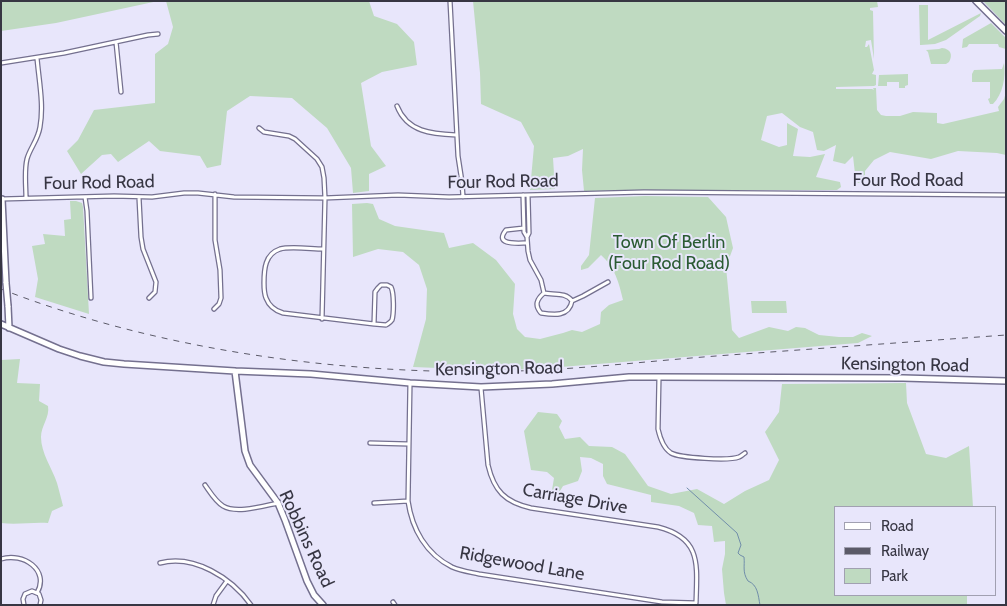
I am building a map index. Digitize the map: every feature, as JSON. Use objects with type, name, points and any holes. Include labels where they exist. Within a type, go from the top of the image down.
[{"type":"street","points":[[450,1],[456,135],[463,197]]},
{"type":"street","points":[[976,1],[1006,31]]},
{"type":"street","points":[[1,64],[158,34]]},
{"type":"street","points":[[116,42],[121,92]]},
{"type":"street","points":[[26,198],[27,158],[36,142],[42,116],[37,58]]},
{"type":"street","points":[[397,106],[400,114],[406,121],[418,128],[427,132],[456,135]]},
{"type":"street","points":[[259,128],[264,132],[289,136],[295,139],[317,158],[322,167],[325,198],[322,319]]},
{"type":"street","name":"Four Rod Road","points":[[2,198],[114,196],[152,198],[184,193],[234,197],[325,198],[398,195],[463,197],[644,192],[1006,195]]},
{"type":"street","points":[[214,309],[219,304],[221,298],[220,270],[215,240],[215,194]]},
{"type":"street","points":[[523,195],[524,232],[530,260],[541,280],[544,293]]},
{"type":"street","points":[[526,237],[529,233],[528,195]]},
{"type":"street","points":[[85,197],[88,211],[91,298]]},
{"type":"street","points":[[2,198],[9,328]]},
{"type":"street","points":[[139,198],[143,248],[156,282],[155,292],[149,298]]},
{"type":"street","points":[[524,228],[506,230],[503,238],[508,243],[527,243]]},
{"type":"street","points":[[323,249],[287,248],[279,249],[273,253],[265,266],[264,291],[266,299],[277,311],[283,313],[322,319],[374,324],[386,325],[391,322],[393,317],[393,292],[391,287],[387,285],[381,285],[376,292],[374,324]]},
{"type":"street","points":[[572,301],[564,294],[544,293],[538,298],[536,304],[537,309],[541,313],[562,313],[570,308],[572,301],[608,282]]},
{"type":"street","name":"Kensington Road","points":[[1,324],[59,349],[104,362],[311,374],[480,387],[659,376],[903,378],[1006,381]]},
{"type":"street","name":"Robbins Road","points":[[235,371],[245,451],[250,465],[278,503],[307,581],[314,595],[323,605]]},
{"type":"street","points":[[659,376],[658,429],[666,449],[678,456],[686,457],[732,459],[740,457],[745,453]]},
{"type":"street","name":"Ridgewood Lane","points":[[410,383],[408,444],[408,501],[410,514],[414,527],[421,539],[439,559],[451,567],[463,571],[662,602],[696,604]]},
{"type":"street","name":"Carriage Drive","points":[[480,387],[488,466],[495,486],[502,494],[510,500],[531,508],[658,527],[678,534],[691,547],[697,566],[696,604]]},
{"type":"street","points":[[370,443],[408,444]]},
{"type":"street","points":[[205,485],[216,500],[230,509],[238,510],[278,503]]},
{"type":"street","points":[[374,503],[408,501]]},
{"type":"street","points":[[1,559],[18,557],[27,560],[35,567],[40,577],[40,586],[37,593]]},
{"type":"street","points":[[160,563],[178,561],[197,565],[217,574],[240,591],[251,605]]},
{"type":"street","points":[[213,605],[216,596],[227,581]]},
{"type":"street","points":[[24,605],[23,599],[25,594],[32,591],[37,593],[41,600],[40,605]]},
{"type":"green space","points":[[1,1],[158,1],[56,23],[1,31]]},
{"type":"green space","points":[[166,1],[369,1],[374,16],[397,24],[414,42],[417,65],[382,72],[361,83],[371,146],[386,166],[369,174],[369,191],[353,193],[351,168],[327,128],[292,98],[250,96],[227,111],[221,165],[207,168],[200,156],[160,151],[149,141],[118,162],[111,154],[102,155],[81,174],[67,151],[78,140],[94,110],[155,103],[155,54],[168,44],[173,27]]},
{"type":"green space","points":[[473,1],[877,1],[878,7],[870,8],[873,11],[874,59],[871,40],[866,41],[865,47],[869,44],[874,70],[872,74],[876,75],[876,85],[836,87],[836,89],[874,90],[873,88],[876,88],[877,110],[881,115],[900,116],[913,112],[937,113],[937,123],[943,124],[999,111],[998,107],[1004,99],[1006,92],[1006,155],[958,151],[931,159],[890,152],[874,160],[865,171],[865,182],[856,183],[853,156],[845,164],[833,161],[836,145],[824,151],[817,150],[813,132],[800,127],[782,113],[767,116],[761,140],[779,147],[787,145],[787,123],[798,129],[793,156],[810,157],[825,154],[816,177],[840,182],[841,187],[837,190],[584,191],[583,149],[568,156],[553,158],[555,189],[530,190],[534,146],[521,122],[481,104]]},
{"type":"green space","points":[[983,1],[1006,1],[1006,25]]},
{"type":"green space","points":[[919,5],[928,5],[928,40],[981,13],[980,16],[946,40],[935,44],[920,45]]},
{"type":"green space","points":[[991,23],[1006,38],[1006,49],[999,47],[998,44],[969,44],[967,47],[962,48],[963,39]]},
{"type":"green space","points":[[942,48],[950,53],[949,62],[946,64],[931,64],[926,50]]},
{"type":"green space","points":[[1004,63],[1005,74],[1001,90],[993,104],[990,104],[988,99],[990,98],[990,82],[972,82],[972,74],[974,70],[1002,69]]},
{"type":"green space","points":[[908,74],[908,85],[905,88],[899,88],[899,82],[887,82],[887,86],[878,86],[879,75]]},
{"type":"green space","name":"Town Of Berlin (Four Rod Road)","points":[[645,196],[708,197],[726,217],[733,248],[726,267],[732,330],[739,338],[769,327],[788,331],[796,327],[805,328],[819,335],[839,337],[853,337],[862,333],[872,336],[858,343],[536,369],[489,370],[413,367],[426,319],[427,289],[419,265],[403,252],[378,249],[353,257],[352,204],[373,204],[379,219],[395,226],[444,233],[449,248],[473,243],[496,260],[515,284],[513,314],[517,329],[525,337],[540,339],[572,330],[582,332],[600,324],[601,312],[609,305],[623,300],[613,270],[601,255],[588,268],[581,270],[581,266],[589,255],[595,198]]},
{"type":"green space","points":[[70,201],[82,203],[83,207],[89,314],[35,297],[38,279],[32,246],[45,244],[43,234],[65,236],[64,220],[71,219]]},
{"type":"green space","points":[[751,301],[786,301],[787,313],[752,313]]},
{"type":"green space","points":[[20,359],[17,383],[40,384],[39,401],[48,406],[48,414],[41,433],[41,443],[57,483],[63,506],[52,511],[48,523],[1,523],[1,360]]},
{"type":"green space","points":[[906,383],[907,403],[926,454],[946,458],[969,446],[973,506],[834,506],[834,596],[967,596],[967,605],[726,605],[722,569],[725,541],[714,542],[712,526],[698,525],[694,513],[679,506],[651,502],[651,495],[607,484],[603,476],[603,464],[591,458],[580,457],[582,471],[578,481],[563,486],[557,496],[551,496],[554,478],[547,472],[531,470],[524,431],[538,412],[557,414],[562,421],[559,427],[565,439],[580,437],[589,446],[612,447],[625,454],[648,486],[671,494],[697,489],[724,504],[745,491],[769,480],[779,460],[765,432],[779,412],[782,384]]},
{"type":"waterway","points":[[687,488],[737,533],[741,545],[738,553],[744,557],[745,575],[748,581],[756,588],[760,605]]},
{"type":"railway","points":[[1,289],[62,311],[125,329],[189,344],[321,364],[387,369],[453,371],[542,370],[1006,335]]}]
